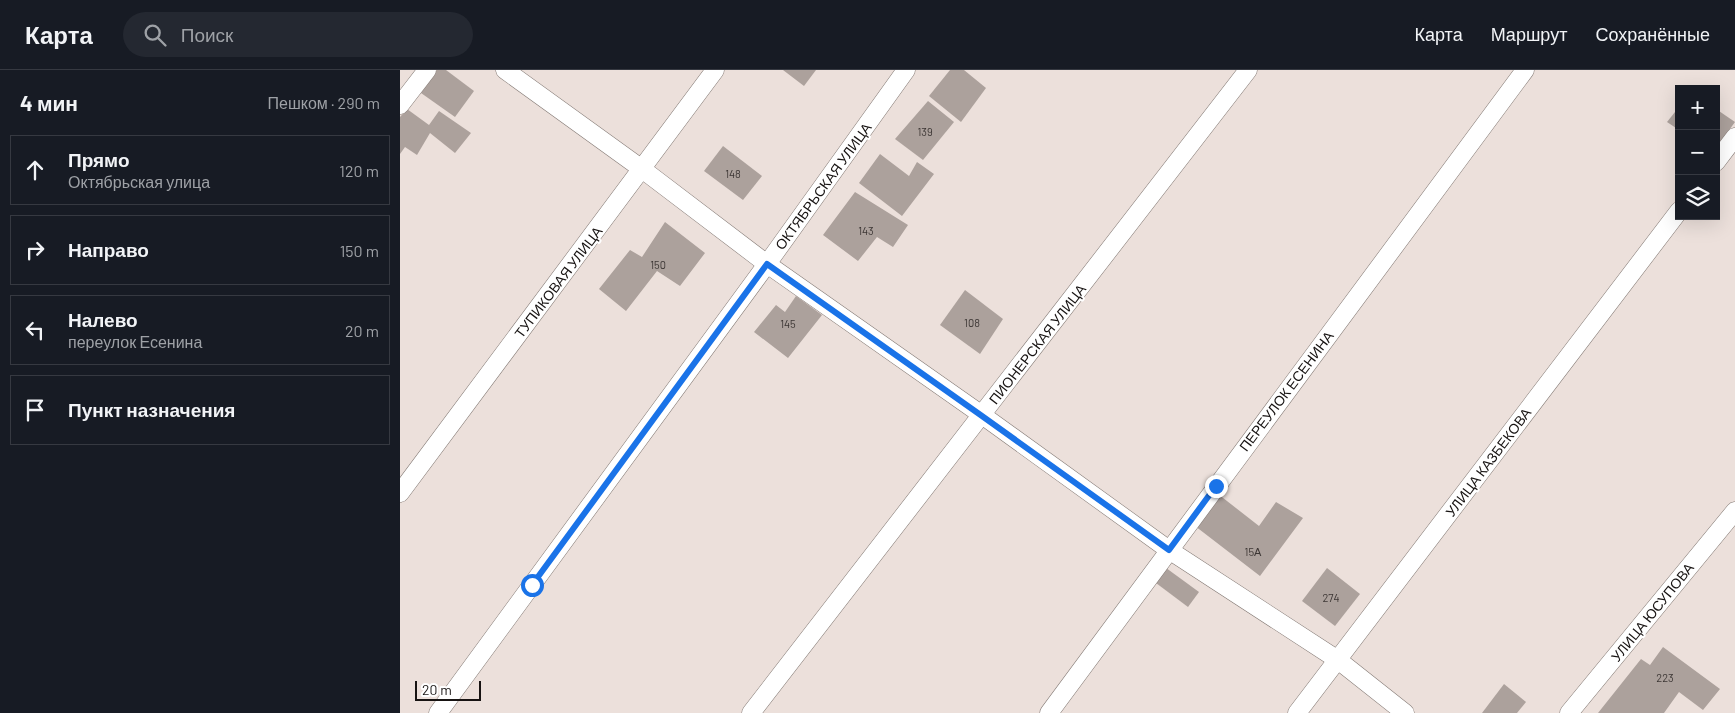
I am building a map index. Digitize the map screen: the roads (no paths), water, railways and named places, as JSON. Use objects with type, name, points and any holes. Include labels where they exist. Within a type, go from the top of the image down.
[{"type":"street","points":[[400,105],[427,70]]},
{"type":"street","points":[[504,70],[642,169],[767,264],[1169,550],[1338,660],[1405,713]]},
{"type":"street","name":"ТУПИКОВАЯ УЛИЦА","points":[[400,493],[715,70]]},
{"type":"street","name":"ОКТЯБРЬСКАЯ УЛИЦА","points":[[438,713],[767,264],[906,70]]},
{"type":"street","name":"ПИОНЕРСКАЯ УЛИЦА","points":[[751,713],[1248,70]]},
{"type":"street","name":"ПЕРЕУЛОК ЕСЕНИНА","points":[[1049,713],[1525,70]]},
{"type":"street","points":[[1720,157],[1735,137]]},
{"type":"street","name":"УЛИЦА КАЗБЕКОВА","points":[[1296,713],[1675,216]]},
{"type":"street","name":"УЛИЦА ЮСУПОВА","points":[[1569,713],[1735,511]]}]
